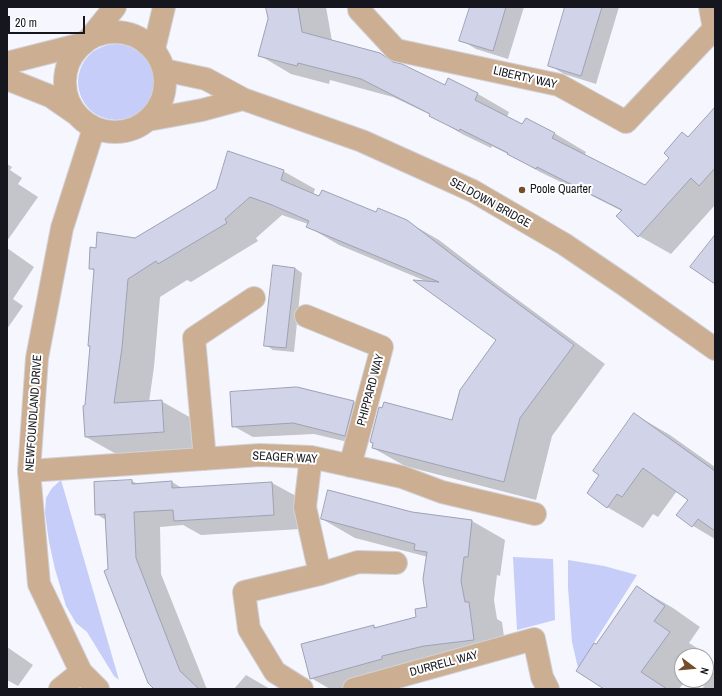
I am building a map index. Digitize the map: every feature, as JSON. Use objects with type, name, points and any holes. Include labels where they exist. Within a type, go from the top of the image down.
[{"type":"street","points":[[77,114],[70,103],[66,91],[65,78],[68,66],[74,54],[115,7]]},
{"type":"street","points":[[154,49],[164,7]]},
{"type":"street","name":"LIBERTY WAY","points":[[359,7],[359,10],[396,50],[559,85],[626,122],[714,29],[710,7]]},
{"type":"street","points":[[7,63],[86,41],[101,33],[113,31],[124,32],[136,35],[154,49],[164,70],[166,83],[164,95],[160,105],[148,120],[132,129],[123,132],[113,132],[94,128],[77,114],[50,96],[7,79]]},
{"type":"street","name":"SELDOWN BRIDGE","points":[[164,70],[206,79],[243,99],[362,141],[473,190],[564,244],[715,349]]},
{"type":"street","points":[[148,120],[202,110],[243,99]]},
{"type":"street","name":"NEWFOUNDLAND DRIVE","points":[[94,128],[62,228],[37,358],[29,471],[39,584],[81,672],[98,689]]},
{"type":"street","points":[[205,459],[194,338],[254,298]]},
{"type":"street","name":"PHIPPARD WAY","points":[[306,316],[382,347],[350,466]]},
{"type":"street","name":"SEAGER WAY","points":[[29,471],[260,454],[311,457],[402,477],[442,492],[535,514]]},
{"type":"street","points":[[311,457],[305,507],[320,574]]},
{"type":"street","points":[[302,689],[275,672],[249,629],[244,592],[320,574],[358,562],[396,563]]},
{"type":"street","name":"DURRELL WAY","points":[[354,689],[534,639],[542,677],[548,689]]},
{"type":"street","points":[[60,689],[81,672]]},
{"type":"shaded area","points":[[116,44],[130,47],[143,55],[151,68],[154,82],[151,96],[143,109],[130,117],[116,120],[102,117],[89,109],[81,96],[78,82],[81,68],[89,55],[102,47]]},
{"type":"shaded area","points":[[61,480],[119,680],[114,676],[87,632],[76,623],[66,606],[55,569],[45,513],[46,498],[52,488]]},
{"type":"shaded area","points":[[513,557],[553,559],[555,620],[517,630]]},
{"type":"shaded area","points":[[568,560],[604,566],[637,575],[578,668],[572,642],[568,587]]},
{"type":"building","points":[[266,7],[298,7],[302,32],[380,53],[393,62],[402,64],[445,85],[448,78],[478,93],[475,100],[522,124],[526,118],[555,133],[552,138],[645,185],[669,158],[664,153],[682,132],[688,137],[715,107],[715,168],[699,186],[691,178],[638,237],[616,216],[622,210],[537,167],[536,169],[460,129],[459,131],[429,116],[430,114],[361,79],[298,63],[297,66],[258,56],[268,19]]},
{"type":"building","points":[[470,7],[506,7],[493,51],[459,41]]},
{"type":"building","points":[[565,7],[602,7],[581,76],[548,66]]},
{"type":"building","points":[[228,151],[284,170],[281,180],[319,196],[322,190],[376,212],[378,208],[407,220],[574,345],[520,418],[504,482],[372,448],[373,443],[370,442],[379,407],[382,408],[384,402],[452,420],[460,390],[496,340],[413,280],[439,282],[306,227],[309,221],[250,197],[225,219],[227,223],[158,264],[156,261],[128,279],[122,348],[114,403],[162,400],[164,432],[85,437],[83,406],[85,405],[90,346],[88,346],[94,269],[89,269],[90,247],[96,248],[97,232],[135,238],[192,204],[216,189]]},
{"type":"building","points":[[715,235],[715,284],[690,267]]},
{"type":"building","points":[[273,265],[295,268],[286,348],[264,346]]},
{"type":"building","points":[[297,387],[354,401],[345,436],[293,423],[232,427],[230,392]]},
{"type":"building","points":[[634,413],[715,471],[715,531],[698,519],[692,527],[676,515],[688,500],[643,468],[622,497],[617,494],[607,508],[587,493],[599,475],[593,471]]},
{"type":"building","points":[[132,480],[132,484],[172,481],[172,488],[272,482],[274,515],[174,521],[173,510],[134,512],[136,558],[180,671],[199,689],[154,689],[148,683],[104,571],[108,569],[105,514],[95,515],[94,482]]},
{"type":"building","points":[[328,490],[412,512],[472,520],[468,557],[464,557],[461,581],[465,602],[469,602],[474,640],[424,646],[382,656],[382,659],[310,679],[301,644],[374,625],[374,628],[416,617],[415,609],[427,607],[423,579],[427,552],[414,550],[415,544],[321,519]]},
{"type":"building","points":[[637,586],[665,606],[654,621],[670,632],[641,672],[667,689],[604,689],[576,671],[594,643],[596,644]]},
{"type":"place","name":"Poole Quarter","points":[[522,190]]}]
